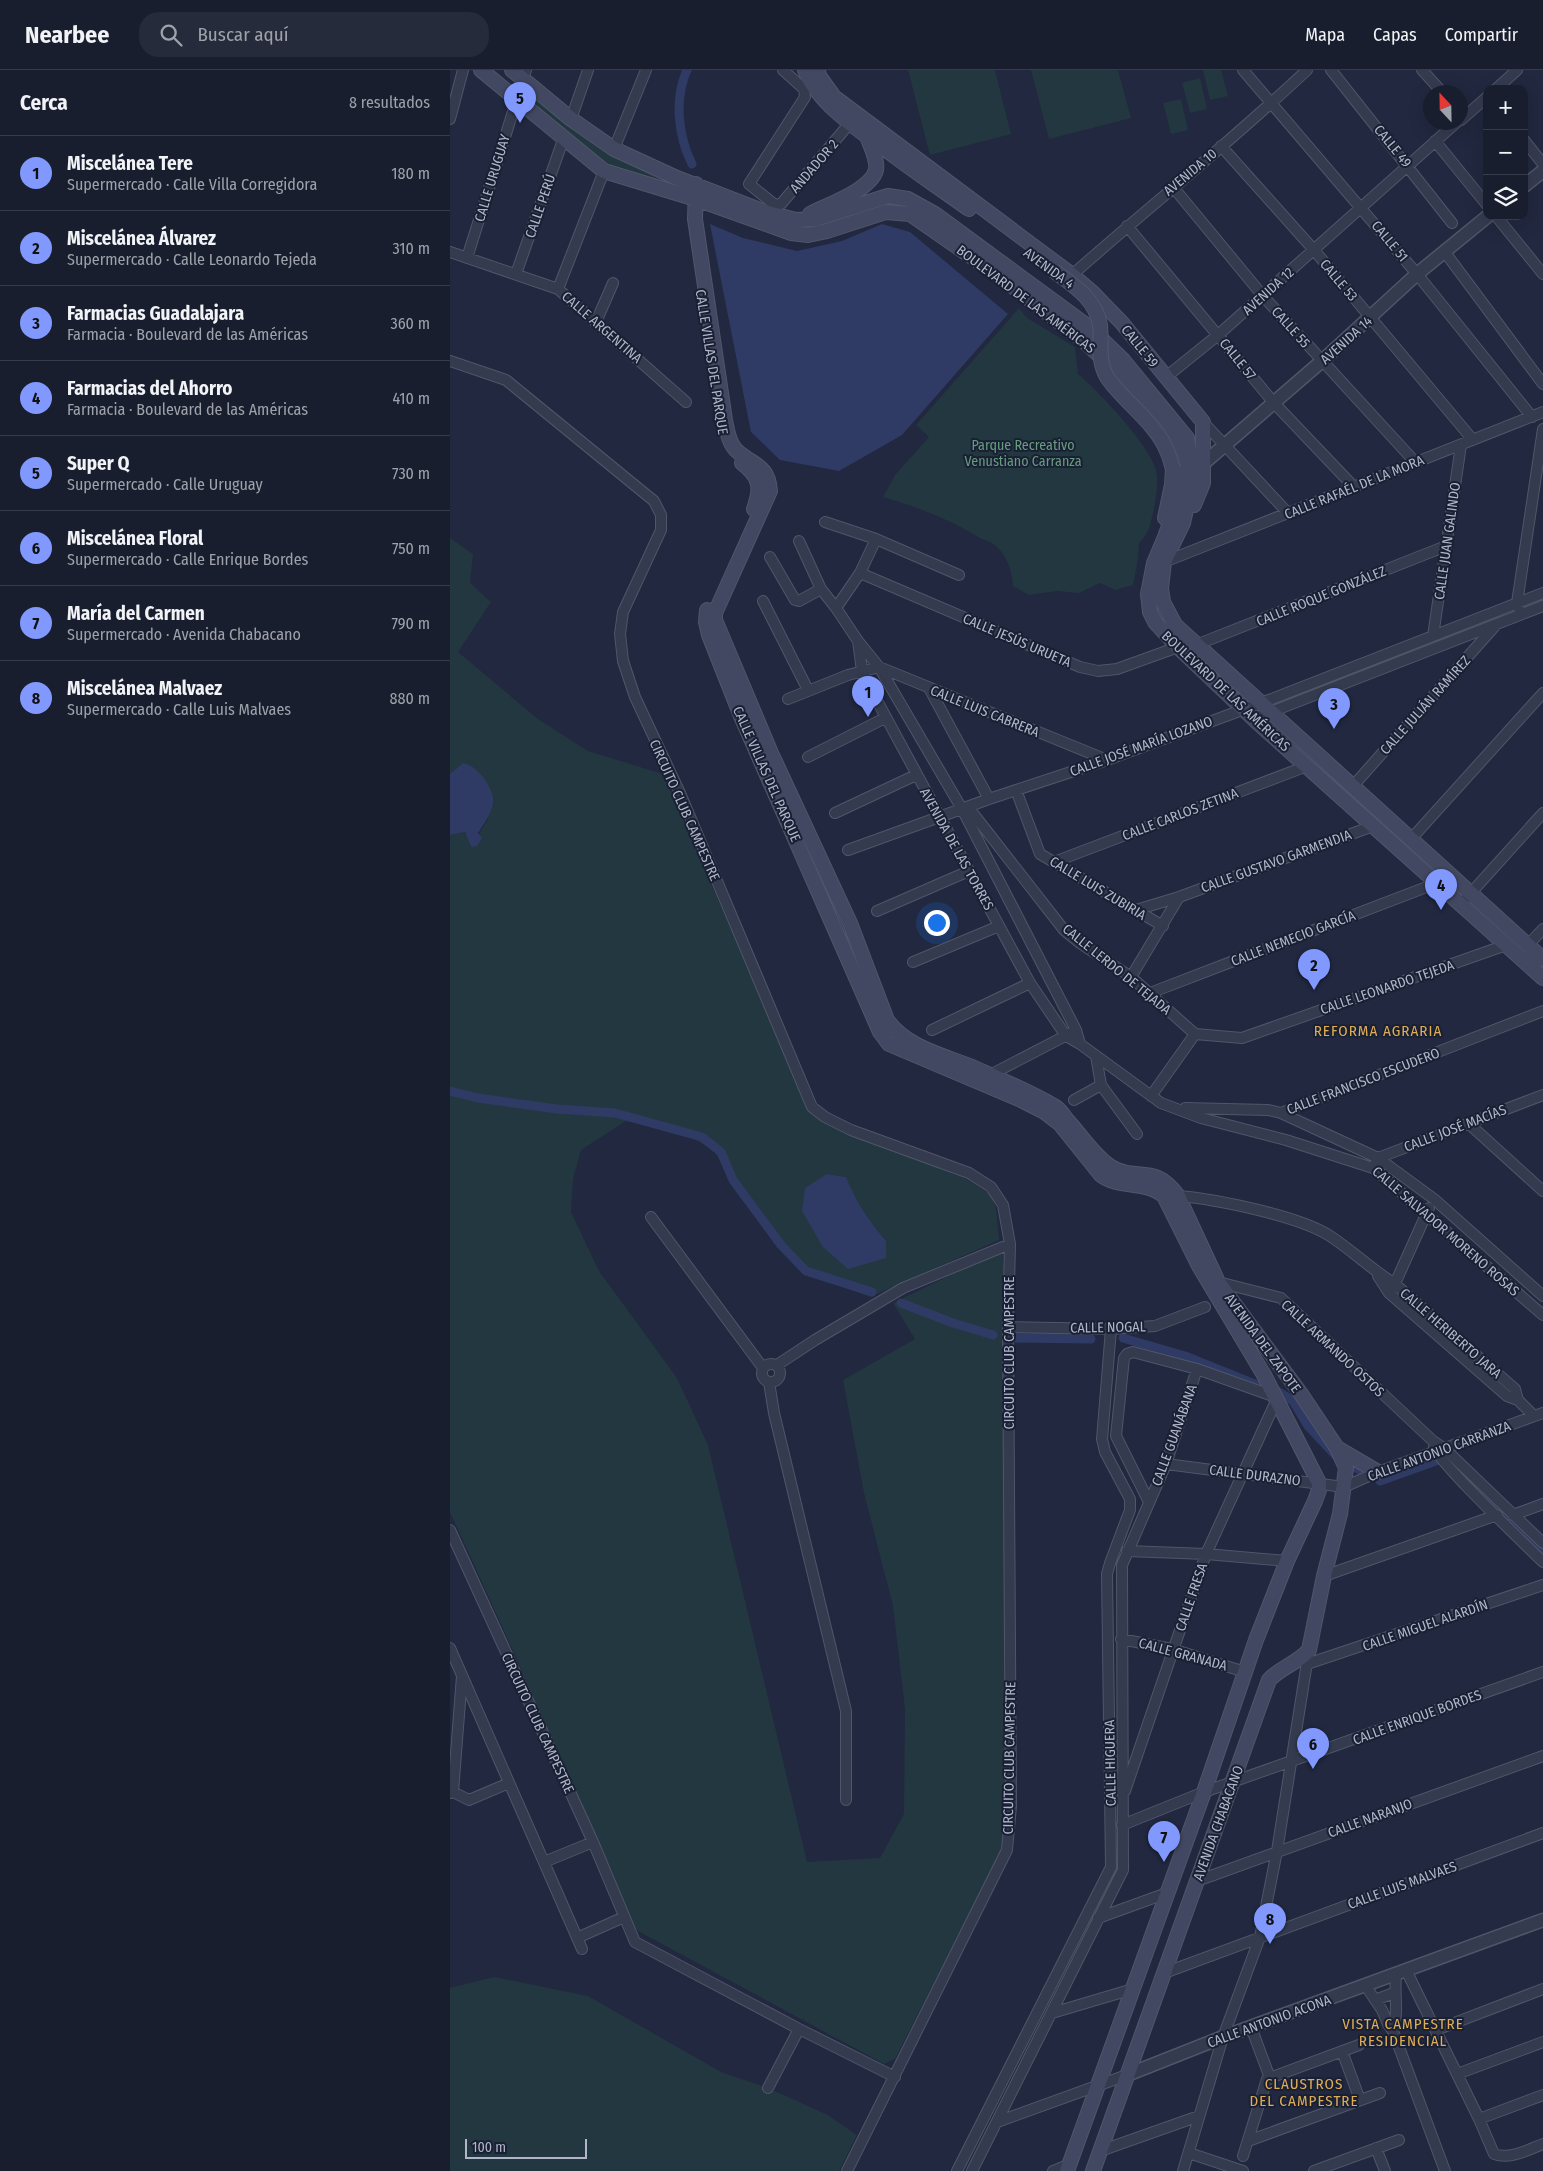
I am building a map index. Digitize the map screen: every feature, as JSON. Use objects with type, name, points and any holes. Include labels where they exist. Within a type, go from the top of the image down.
[{"type":"main road","name":"BOULEVARD DE LAS AMÉRICAS","points":[[481,70],[604,171],[692,198],[790,233],[808,235],[827,231],[886,212],[910,214],[998,275],[1084,341],[1120,375],[1153,414],[1174,444],[1183,467],[1184,478],[1154,564],[1148,594],[1150,612],[1156,622],[1178,647],[1248,714],[1543,978]]},
{"type":"main road","name":"AVENIDA 4","points":[[806,70],[814,86],[850,123],[1054,271],[1089,300],[1100,324],[1101,363],[1108,377],[1152,428],[1167,449],[1173,469],[1172,485],[1164,521],[1165,537]]},
{"type":"main road","name":"AVENIDA 4","points":[[818,70],[819,76],[834,96],[1072,275]]},
{"type":"main road","name":"BOULEVARD DE LAS AMÉRICAS","points":[[520,73],[570,119],[614,149],[768,213],[796,220],[815,220],[888,196],[908,199],[934,214],[1090,328],[1123,360],[1187,438],[1193,479],[1183,523],[1164,562],[1161,588],[1163,602],[1175,625],[1472,892],[1543,959]]},
{"type":"main road","points":[[796,220],[866,184],[876,169],[867,136]]},
{"type":"main road","name":"CALLE VILLAS DEL PARQUE","points":[[692,183],[692,198],[712,344]]},
{"type":"main road","name":"CALLE VILLAS DEL PARQUE","points":[[692,198],[716,375],[721,434],[725,446],[731,454],[751,470],[757,480],[759,495],[709,604],[706,622],[709,635],[741,716],[880,1032],[888,1044],[1043,1111],[1060,1124],[1101,1175],[1108,1180],[1157,1189],[1174,1201]]},
{"type":"main road","points":[[695,219],[711,205]]},
{"type":"main road","name":"CALLE 59","points":[[1072,275],[1100,300],[1203,422]]},
{"type":"main road","name":"CALLE VILLAS DEL PARQUE","points":[[716,375],[731,443],[735,449],[763,469],[769,479],[770,491],[715,613],[715,620],[771,753],[850,923],[887,1020],[895,1031],[910,1042],[990,1075],[1056,1107],[1101,1158],[1112,1167],[1123,1171],[1155,1176],[1169,1184],[1174,1201]]},
{"type":"main road","points":[[1183,523],[1193,507],[1203,482],[1203,422]]},
{"type":"main road","name":"AVENIDA DEL ZAPOTE","points":[[1174,1201],[1218,1282],[1301,1394],[1337,1448],[1346,1468],[1344,1487]]},
{"type":"main road","name":"AVENIDA DEL ZAPOTE","points":[[1174,1201],[1183,1237],[1264,1375],[1319,1483]]},
{"type":"main road","points":[[1337,1448],[1378,1472]]},
{"type":"main road","name":"AVENIDA CHABACANO","points":[[1069,2167],[1204,1792],[1245,1672],[1287,1562],[1319,1490],[1319,1483]]},
{"type":"main road","points":[[1308,1657],[1324,1576],[1340,1514],[1344,1487]]},
{"type":"main road","name":"AVENIDA CHABACANO","points":[[1093,2171],[1269,1680],[1274,1674],[1308,1657]]},
{"type":"street","points":[[450,119],[464,70]]},
{"type":"street","points":[[570,119],[588,70]]},
{"type":"street","points":[[614,149],[646,70]]},
{"type":"street","name":"ANDADOR 2","points":[[783,70],[804,89],[805,97],[749,184],[775,205],[781,204],[850,123]]},
{"type":"street","name":"CALLE 51","points":[[1243,70],[1362,208],[1532,416]]},
{"type":"street","name":"AVENIDA 10","points":[[1072,275],[1271,104],[1307,70]]},
{"type":"street","name":"CALLE 49","points":[[1332,70],[1452,223]]},
{"type":"street","points":[[1422,70],[1436,85]]},
{"type":"street","points":[[1500,85],[1512,72]]},
{"type":"street","name":"CALLE URUGUAY","points":[[467,258],[517,98],[520,73]]},
{"type":"street","name":"AVENIDA 12","points":[[1468,112],[1483,100]]},
{"type":"street","name":"AVENIDA 12","points":[[1166,377],[1263,296],[1447,130]]},
{"type":"street","name":"CALLE PERÚ","points":[[516,274],[564,137]]},
{"type":"street","points":[[1435,141],[1483,200]]},
{"type":"street","points":[[1528,145],[1543,164]]},
{"type":"street","name":"CALLE 53","points":[[1221,146],[1314,250],[1473,440]]},
{"type":"street","points":[[558,289],[604,171]]},
{"type":"street","points":[[1528,183],[1543,171]]},
{"type":"street","name":"CALLE 55","points":[[1173,187],[1263,296],[1416,463]]},
{"type":"street","name":"AVENIDA 14","points":[[1204,463],[1322,361],[1417,274],[1483,220]]},
{"type":"street","points":[[1499,220],[1543,274]]},
{"type":"street","name":"CALLE 57","points":[[1127,226],[1274,403],[1354,487]]},
{"type":"street","name":"CALLE ARGENTINA","points":[[450,252],[558,289],[686,402]]},
{"type":"street","points":[[1444,252],[1543,384]]},
{"type":"street","points":[[596,322],[613,283]]},
{"type":"street","name":"CIRCUITO CLUB CAMPESTRE","points":[[450,361],[506,380],[654,501],[661,515],[661,530],[623,612],[620,634],[623,661],[635,697],[680,793],[804,1092],[812,1107],[826,1117],[851,1130],[969,1173],[991,1187],[1003,1205],[1010,1244],[1008,1327],[1011,1796],[1008,1844],[1007,1850],[894,2076],[799,2030],[638,1944],[632,1937],[593,1842],[450,1530]]},
{"type":"street","name":"CALLE RAFAÉL DE LA MORA","points":[[1164,562],[1543,412]]},
{"type":"street","name":"CALLE 59","points":[[1203,422],[1288,513]]},
{"type":"street","points":[[1521,614],[1517,603],[1543,429]]},
{"type":"street","name":"CALLE JUAN GALINDO","points":[[1432,636],[1461,445]]},
{"type":"street","points":[[825,522],[876,539],[959,576]]},
{"type":"street","points":[[836,608],[860,573],[876,539]]},
{"type":"street","name":"AVENIDA DE LAS TORRES","points":[[799,542],[821,589],[879,667],[965,808],[1076,1030],[1080,1044]]},
{"type":"street","name":"CALLE ROQUE GONZÁLEZ","points":[[1196,645],[1446,546]]},
{"type":"street","points":[[770,557],[795,600],[799,601],[821,589]]},
{"type":"street","name":"CALLE JESÚS URUETA","points":[[860,573],[1080,667],[1098,671],[1117,669],[1178,647]]},
{"type":"street","name":"CALLE JOSÉ MARÍA LOZANO","points":[[848,850],[989,799],[1248,714],[1432,636],[1543,593]]},
{"type":"street","points":[[763,601],[808,690]]},
{"type":"street","name":"CALLE JOSÉ MARÍA LOZANO","points":[[1265,707],[1543,606]]},
{"type":"street","name":"CALLE JULIÁN RAMÍREZ","points":[[1353,786],[1497,624]]},
{"type":"street","name":"AVENIDA DE LAS TORRES","points":[[858,641],[862,671],[885,718],[1030,984],[1066,1036],[1080,1044],[1151,1096],[1176,1108]]},
{"type":"street","points":[[788,699],[862,671],[879,667]]},
{"type":"street","name":"CALLE LUIS CABRERA","points":[[879,667],[1107,760]]},
{"type":"street","points":[[929,688],[989,799]]},
{"type":"street","points":[[1412,838],[1543,693]]},
{"type":"street","points":[[808,757],[885,718]]},
{"type":"street","name":"CALLE CARLOS ZETINA","points":[[1054,862],[1306,766]]},
{"type":"street","points":[[835,813],[916,775]]},
{"type":"street","name":"CALLE LUIS ZUBIRIA","points":[[1016,790],[1037,849],[1054,862],[1163,926]]},
{"type":"street","name":"CALLE LERDO DE TEJADA","points":[[965,808],[1064,930],[1150,992],[1195,1034]]},
{"type":"street","points":[[1461,904],[1543,814]]},
{"type":"street","name":"CALLE GUSTAVO GARMENDIA","points":[[1136,910],[1179,897],[1373,826]]},
{"type":"street","points":[[877,911],[969,871]]},
{"type":"street","name":"CALLE NEMECIO GARCÍA","points":[[1150,992],[1437,883]]},
{"type":"street","points":[[1131,977],[1179,897]]},
{"type":"street","points":[[912,962],[999,926]]},
{"type":"street","points":[[1528,945],[1543,929]]},
{"type":"street","name":"CALLE LEONARDO TEJEDA","points":[[1195,1034],[1242,1038],[1506,945]]},
{"type":"street","points":[[932,1030],[1030,984]]},
{"type":"street","name":"CALLE FRANCISCO ESCUDERO","points":[[1176,1108],[1268,1110],[1281,1113],[1543,1010]]},
{"type":"street","points":[[990,1075],[1076,1030]]},
{"type":"street","points":[[1151,1096],[1195,1034]]},
{"type":"street","points":[[1096,1056],[1101,1085],[1137,1134]]},
{"type":"street","points":[[1074,1100],[1101,1085]]},
{"type":"street","name":"CALLE JOSÉ MACÍAS","points":[[1378,1158],[1543,1095]]},
{"type":"street","name":"CALLE SALVADOR MORENO ROSAS","points":[[1176,1108],[1201,1118],[1286,1140],[1373,1168],[1542,1311]]},
{"type":"street","name":"CALLE SALVADOR MORENO ROSAS","points":[[1281,1113],[1378,1158],[1434,1199],[1543,1296]]},
{"type":"street","points":[[1468,1123],[1543,1191]]},
{"type":"street","points":[[1373,1168],[1378,1158]]},
{"type":"street","name":"CALLE HERIBERTO JARA","points":[[1174,1201],[1198,1198],[1304,1224],[1330,1236],[1376,1273],[1507,1396],[1518,1400],[1538,1414]]},
{"type":"street","points":[[1392,1289],[1426,1212],[1434,1199]]},
{"type":"street","points":[[651,1217],[763,1368],[763,1377],[769,1382],[774,1413],[846,1711],[846,1800]]},
{"type":"street","points":[[777,1365],[815,1340],[903,1288],[1010,1244]]},
{"type":"street","name":"CALLE ARMANDO OSTOS","points":[[1218,1282],[1281,1298],[1433,1441],[1445,1449],[1543,1543]]},
{"type":"street","name":"CALLE NOGAL","points":[[1008,1327],[1111,1329],[1155,1326],[1205,1307]]},
{"type":"street","name":"CALLE HIGUERA","points":[[957,2171],[1111,1867],[1107,1574],[1130,1510],[1130,1498],[1105,1452],[1102,1439],[1111,1329]]},
{"type":"street","name":"CALLE NOGAL","points":[[1149,1502],[1116,1436],[1124,1358],[1127,1354],[1133,1352],[1197,1369],[1275,1399]]},
{"type":"street","points":[[763,1368],[771,1363],[777,1365],[781,1373],[777,1380],[769,1382]]},
{"type":"street","name":"CALLE GUANÁBANA","points":[[1149,1502],[1166,1464],[1197,1369]]},
{"type":"street","name":"CALLE FRESA","points":[[1123,1800],[1172,1649],[1206,1554],[1275,1399]]},
{"type":"street","name":"CALLE ANTONIO CARRANZA","points":[[1344,1487],[1378,1472],[1435,1453],[1538,1414]]},
{"type":"street","points":[[1433,1441],[1435,1453],[1543,1562]]},
{"type":"street","name":"CALLE DURAZNO","points":[[1166,1464],[1344,1487]]},
{"type":"street","name":"CALLE HIGUERA","points":[[972,2171],[1123,1870],[1122,1565],[1149,1502]]},
{"type":"street","points":[[1513,1515],[1543,1504]]},
{"type":"street","points":[[1324,1576],[1497,1516]]},
{"type":"street","points":[[1127,1551],[1206,1554],[1287,1562]]},
{"type":"street","name":"CALLE MIGUEL ALARDÍN","points":[[1308,1657],[1543,1585]]},
{"type":"street","name":"CALLE GRANADA","points":[[1121,1639],[1172,1649],[1245,1672]]},
{"type":"street","points":[[450,1648],[582,1949]]},
{"type":"street","points":[[1183,2171],[1223,2037],[1260,1937],[1277,1851],[1308,1657]]},
{"type":"street","name":"CALLE ENRIQUE BORDES","points":[[1122,1825],[1204,1792],[1543,1672]]},
{"type":"street","points":[[462,1674],[451,1793],[469,1800],[509,1783]]},
{"type":"street","name":"CALLE NARANJO","points":[[1197,1881],[1543,1756]]},
{"type":"street","name":"CALLE LUIS MALVAES","points":[[1164,1973],[1543,1833]]},
{"type":"street","points":[[544,1862],[593,1842]]},
{"type":"street","points":[[1098,1918],[1167,1893]]},
{"type":"street","points":[[577,1938],[624,1917]]},
{"type":"street","name":"CALLE ANTONIO ACONA","points":[[997,2122],[1127,2076],[1223,2037],[1543,1920]]},
{"type":"street","points":[[1393,2031],[1397,2019],[1394,1993],[1401,1972]]},
{"type":"street","points":[[1401,1972],[1436,2030],[1494,2154],[1502,2157],[1543,2144]]},
{"type":"street","points":[[1366,1985],[1393,2031],[1445,2171]]},
{"type":"street","points":[[1052,2013],[1133,1989]]},
{"type":"street","points":[[1436,2030],[1543,1989]]},
{"type":"street","points":[[1375,2000],[1394,1993]]},
{"type":"street","points":[[1251,2027],[1270,2078]]},
{"type":"street","points":[[768,2088],[799,2030]]},
{"type":"street","points":[[1457,2074],[1543,2042]]},
{"type":"street","points":[[1243,2156],[1265,2082],[1270,2078],[1359,2045]]},
{"type":"street","points":[[1342,2052],[1360,2100]]},
{"type":"street","points":[[847,2171],[894,2076]]},
{"type":"street","points":[[1248,2141],[1380,2093]]},
{"type":"street","points":[[1479,2119],[1543,2094]]},
{"type":"street","points":[[1100,2151],[1199,2116]]},
{"type":"street","points":[[1314,2171],[1331,2168],[1399,2140]]},
{"type":"street","points":[[1376,2148],[1385,2171]]},
{"type":"street","points":[[1189,2153],[1240,2171]]},
{"type":"street","points":[[1053,2171],[1069,2167]]},
{"type":"green space","points":[[908,70],[995,70],[1011,134],[930,155]]},
{"type":"green space","points":[[1031,70],[1118,70],[1131,118],[1049,139]]},
{"type":"green space","points":[[1203,70],[1221,70],[1228,96],[1210,100]]},
{"type":"green space","points":[[1200,78],[1207,109],[1190,113],[1182,83]]},
{"type":"green space","points":[[526,85],[605,152],[669,182],[605,163],[521,99]]},
{"type":"green space","points":[[1181,99],[1188,130],[1171,134],[1163,103]]},
{"type":"green space","name":"Parque Recreativo Venustiano Carranza","points":[[1019,308],[1027,318],[1075,347],[1078,374],[1110,405],[1134,433],[1152,459],[1157,475],[1154,509],[1148,531],[1139,543],[1133,585],[1115,590],[1100,583],[1079,593],[1057,591],[1029,595],[1013,586],[1006,558],[993,544],[932,514],[883,497],[895,475],[929,437],[916,425]]},
{"type":"green space","points":[[450,538],[473,554],[470,583],[491,602],[458,652],[538,719],[588,751],[663,774],[807,1103],[864,1138],[968,1180],[990,1194],[996,1208],[999,1240],[870,1297],[805,1272],[768,1232],[714,1151],[686,1134],[626,1121],[581,1150],[573,1179],[571,1212],[599,1271],[677,1378],[708,1445],[807,1862],[880,1858],[904,1814],[905,1709],[893,1606],[864,1493],[843,1380],[915,1339],[893,1303],[996,1253],[1001,1252],[1003,1255],[1005,1822],[1003,1843],[998,1857],[895,2059],[884,2064],[638,1931],[633,1924],[450,1512],[450,835],[465,832],[471,847],[488,819],[463,763],[450,774]],"holes":[[[827,1174],[845,1177],[863,1211],[886,1241]]]},
{"type":"green space","points":[[494,1977],[588,1996],[721,2072],[768,2088],[826,2114],[857,2135],[839,2171],[450,2171],[450,1988]]},
{"type":"water","points":[[710,224],[743,238],[797,251],[842,241],[882,224],[910,232],[1008,314],[902,435],[839,471],[780,460],[751,432]]},
{"type":"water","points":[[463,763],[478,771],[489,786],[493,797],[491,811],[478,833],[482,838],[477,846],[471,847],[465,832],[450,835],[450,774]]},
{"type":"water","points":[[827,1174],[846,1177],[863,1211],[886,1241],[886,1258],[848,1269],[823,1247],[802,1211],[805,1188]]},
{"type":"waterway","points":[[687,70],[680,93],[679,117],[683,142],[692,164]]},
{"type":"waterway","points":[[1524,606],[1543,599]]},
{"type":"waterway","points":[[1275,704],[1501,616]]},
{"type":"waterway","points":[[450,1091],[478,1098],[557,1109],[615,1113],[702,1137],[721,1152],[733,1180],[781,1245],[806,1271],[872,1292]]},
{"type":"waterway","points":[[901,1303],[953,1323],[993,1335]]},
{"type":"waterway","points":[[1016,1338],[1091,1339]]},
{"type":"waterway","points":[[1123,1338],[1185,1356],[1262,1387]]},
{"type":"waterway","points":[[1276,1390],[1293,1401],[1308,1426],[1336,1456]]},
{"type":"waterway","points":[[1380,1481],[1447,1457]]},
{"type":"waterway","points":[[1352,1466],[1364,1472]]},
{"type":"waterway","points":[[1472,1482],[1543,1552]]},
{"type":"place","name":"Super Q","points":[[520,123]]},
{"type":"place","name":"Miscelánea Tere","points":[[868,717]]},
{"type":"place","name":"Farmacias Guadalajara","points":[[1334,729]]},
{"type":"place","name":"Farmacias del Ahorro","points":[[1441,910]]},
{"type":"place","name":"Miscelánea Álvarez","points":[[1314,990]]},
{"type":"place","name":"Miscelánea Floral","points":[[1313,1769]]},
{"type":"place","name":"María del Carmen","points":[[1164,1862]]},
{"type":"place","name":"Miscelánea Malvaez","points":[[1270,1944]]},
{"type":"district","name":"REFORMA AGRARIA","points":[[1378,1031]]},
{"type":"district","name":"VISTA CAMPESTRE RESIDENCIAL","points":[[1403,2032]]},
{"type":"district","name":"CLAUSTROS DEL CAMPESTRE","points":[[1304,2092]]}]
